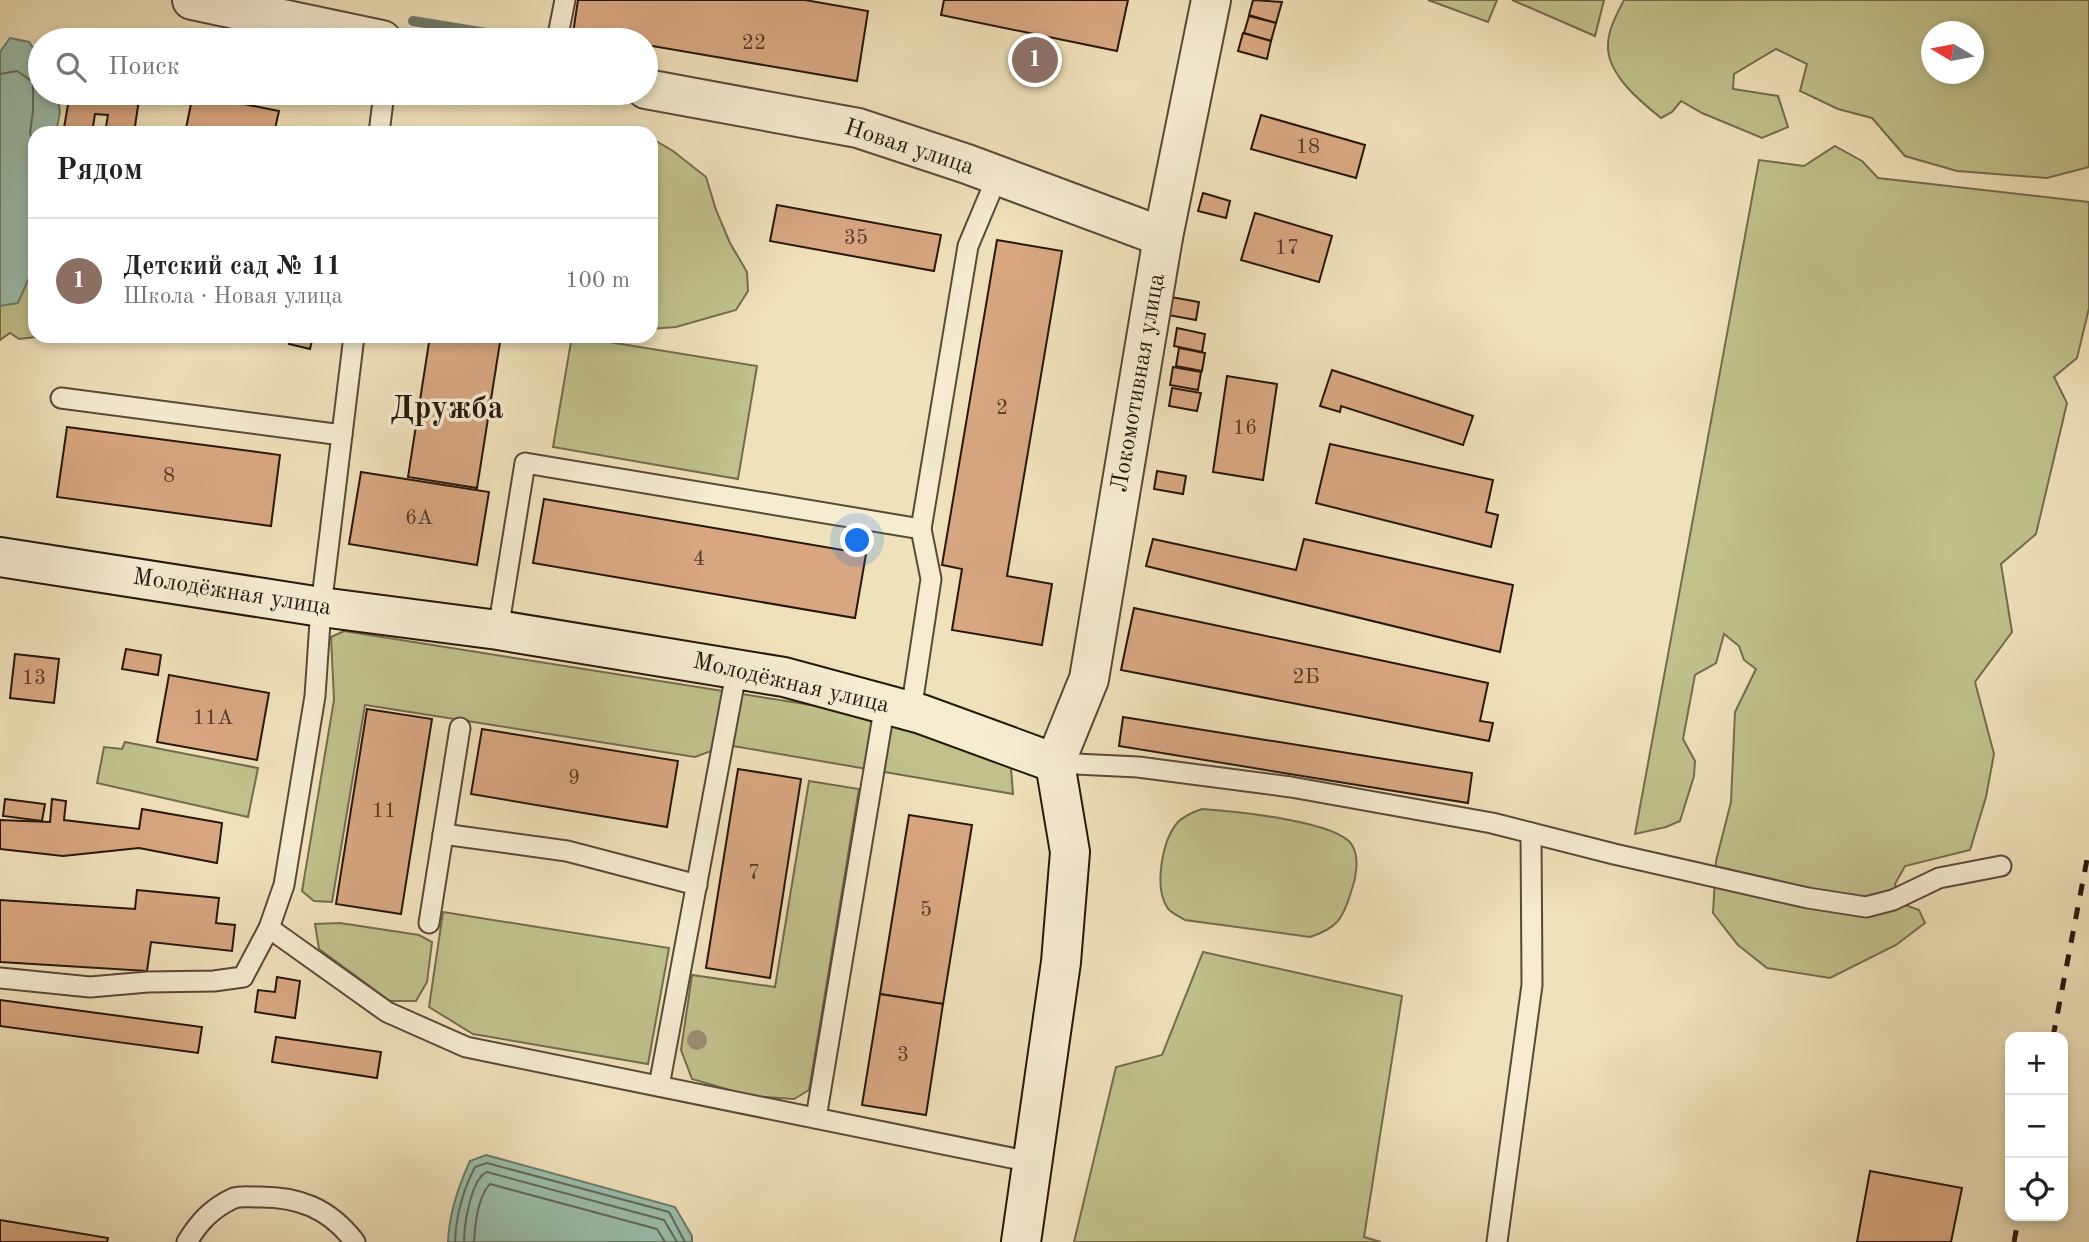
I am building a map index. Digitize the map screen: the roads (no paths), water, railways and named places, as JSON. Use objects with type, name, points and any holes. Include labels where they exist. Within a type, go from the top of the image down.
[{"type":"street","points":[[192,0],[325,28]]},
{"type":"street","name":"Локомотивная улица","points":[[1055,763],[1089,680],[1163,237],[1211,0]]},
{"type":"street","name":"Новая улица","points":[[658,91],[858,128],[1163,237]]},
{"type":"street","name":"Молодёжная улица","points":[[0,557],[321,607],[498,630],[784,677],[898,707],[1055,763]]},
{"type":"street","points":[[1021,1242],[1061,962],[1070,852],[1055,763]]},
{"type":"lane","points":[[559,28],[565,0]]},
{"type":"lane","points":[[380,126],[382,105]]},
{"type":"lane","points":[[816,1118],[898,707],[931,579],[921,529],[968,246],[998,177]]},
{"type":"lane","points":[[0,978],[90,987],[148,982],[214,981],[243,977],[269,928],[284,885],[315,696],[321,607],[354,343]]},
{"type":"lane","points":[[61,397],[342,435]]},
{"type":"lane","points":[[498,630],[525,463],[921,529]]},
{"type":"lane","points":[[659,1086],[737,668]]},
{"type":"lane","points":[[429,923],[460,727]]},
{"type":"lane","points":[[1055,763],[1138,767],[1291,787],[1492,823],[1795,895],[1866,907],[1893,900],[1939,878],[2001,866]]},
{"type":"lane","points":[[1497,1242],[1532,985],[1531,833]]},
{"type":"lane","points":[[443,834],[567,851],[697,885]]},
{"type":"lane","points":[[269,928],[387,1012],[466,1047],[1031,1162]]},
{"type":"lane","points":[[187,1242],[201,1219],[236,1197],[275,1197],[304,1202],[341,1224],[355,1242]]},
{"type":"water","points":[[10,38],[28,42],[28,105],[59,105],[60,112],[57,126],[28,126],[28,280],[18,303],[0,306],[0,52]]},
{"type":"water","points":[[486,1155],[675,1207],[692,1236],[692,1242],[448,1242],[452,1211],[470,1161]]},
{"type":"waterway","points":[[413,21],[456,28]]},
{"type":"railway","points":[[2054,1032],[2089,849]]},
{"type":"railway","points":[[2014,1242],[2018,1221]]},
{"type":"place","name":"Детский сад № 11","points":[[1035,60]]},
{"type":"district","name":"Дружба","points":[[447,410]]}]
